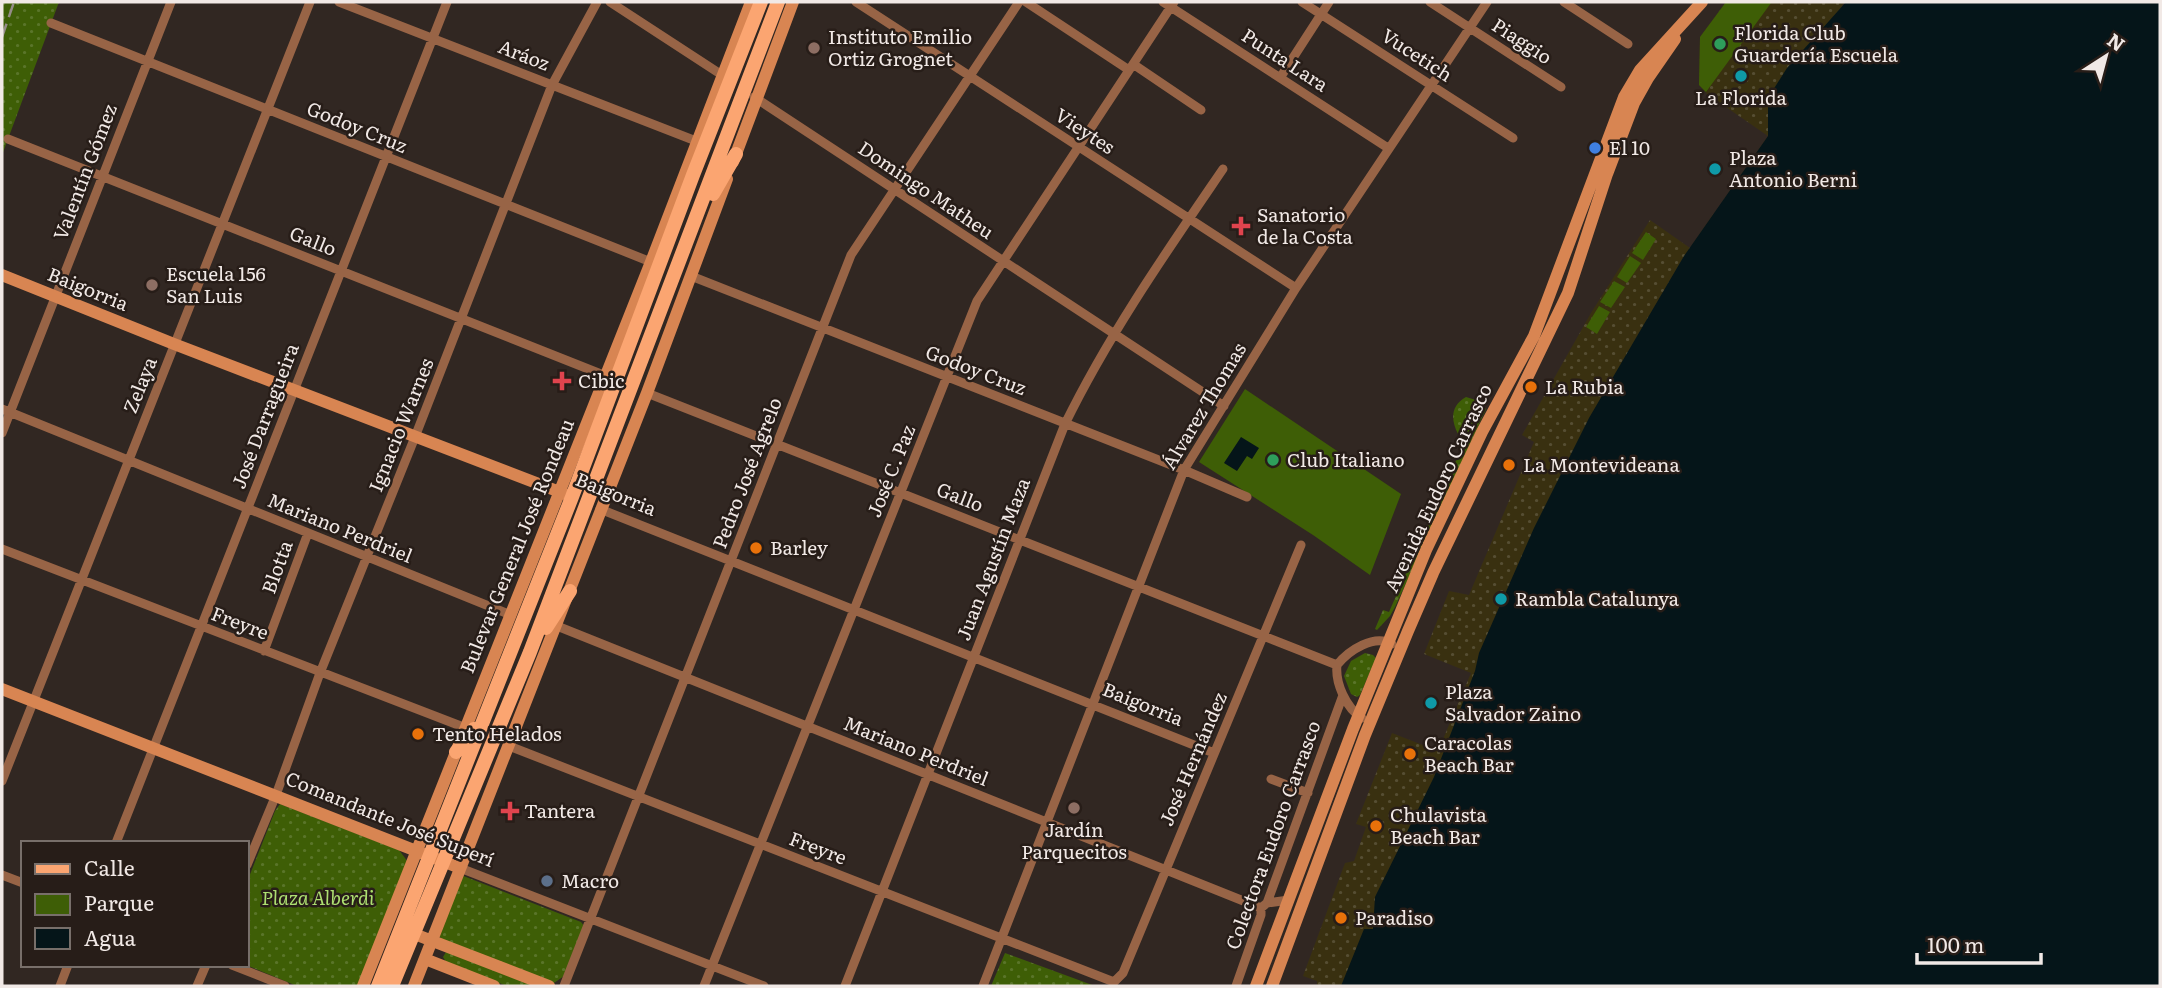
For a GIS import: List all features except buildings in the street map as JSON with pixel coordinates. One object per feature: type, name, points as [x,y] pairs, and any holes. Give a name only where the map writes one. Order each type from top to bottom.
[{"type":"main road","name":"Bulevar General José Rondeau","points":[[377,986],[400,929],[456,752],[511,615],[631,340],[751,2]]},
{"type":"main road","name":"Bulevar General José Rondeau","points":[[423,853],[485,713],[566,494],[606,376],[696,141],[761,2]]},
{"type":"main road","name":"Bulevar General José Rondeau","points":[[363,986],[443,862],[530,652],[647,393],[736,154],[778,2]]},
{"type":"main road","name":"Bulevar General José Rondeau","points":[[414,986],[570,591],[594,506],[692,228],[793,2]]},
{"type":"main road","name":"Avenida Eudoro Carrasco","points":[[1272,986],[1389,642],[1432,538],[1482,432],[1534,336],[1624,97],[1648,60],[1702,2]]},
{"type":"main road","name":"Avenida Eudoro Carrasco","points":[[1256,986],[1277,929],[1365,719],[1568,293],[1607,174],[1634,103],[1685,23]]},
{"type":"main road","points":[[692,228],[736,154]]},
{"type":"main road","name":"Baigorria","points":[[2,275],[594,506]]},
{"type":"main road","points":[[614,355],[631,340]]},
{"type":"main road","points":[[530,652],[570,591]]},
{"type":"main road","name":"Comandante José Superí","points":[[2,689],[460,868]]},
{"type":"main road","points":[[456,752],[485,713]]},
{"type":"main road","name":"Bulevar General José Rondeau","points":[[392,986],[400,929]]},
{"type":"main road","points":[[400,929],[549,986]]},
{"type":"main road","points":[[425,959],[494,986]]},
{"type":"street","name":"Valentín Gómez","points":[[2,433],[6,411],[55,296],[171,2]]},
{"type":"street","name":"Zelaya","points":[[2,781],[310,2]]},
{"type":"street","name":"Aráoz","points":[[339,2],[696,141]]},
{"type":"street","name":"José Darragueira","points":[[117,841],[447,2]]},
{"type":"street","name":"Ignacio Warnes","points":[[248,863],[552,85],[597,2]]},
{"type":"street","name":"Domingo Matheu","points":[[610,2],[1224,406]]},
{"type":"street","name":"Vieytes","points":[[856,2],[1296,288]]},
{"type":"street","name":"Pedro José Agrelo","points":[[564,986],[851,255],[1019,2]]},
{"type":"street","points":[[1026,2],[1201,110]]},
{"type":"street","name":"Vucetich","points":[[1302,2],[1513,138]]},
{"type":"street","points":[[1280,78],[1329,2]]},
{"type":"street","name":"Piaggio","points":[[1430,2],[1560,87]]},
{"type":"street","name":"Álvarez Thomas","points":[[984,986],[1184,470],[1296,288],[1487,2]]},
{"type":"street","points":[[1563,2],[1628,44]]},
{"type":"street","name":"José C. Paz","points":[[704,986],[977,301],[1079,148],[1170,4]]},
{"type":"street","name":"Punta Lara","points":[[1170,4],[1388,148]]},
{"type":"street","name":"Godoy Cruz","points":[[51,23],[651,261]]},
{"type":"street","name":"Gallo","points":[[8,139],[606,376]]},
{"type":"street","name":"Juan Agustín Maza","points":[[845,986],[1065,424],[1084,384],[1114,334],[1223,169]]},
{"type":"street","name":"Godoy Cruz","points":[[691,275],[1247,497]]},
{"type":"street","name":"Gallo","points":[[647,393],[1337,665]]},
{"type":"street","name":"Mariano Perdriel","points":[[6,411],[511,615]]},
{"type":"street","name":"Baigorria","points":[[594,506],[1214,753]]},
{"type":"street","name":"Blotta","points":[[264,651],[307,533]]},
{"type":"street","name":"José Hernández","points":[[1114,982],[1123,973],[1300,545]]},
{"type":"street","name":"Freyre","points":[[2,549],[466,728]]},
{"type":"street","name":"Mariano Perdriel","points":[[557,626],[1263,909],[1289,900]]},
{"type":"street","points":[[1365,719],[1351,710],[1343,695],[1336,674],[1337,665],[1350,652],[1375,640],[1389,642],[1398,654]]},
{"type":"street","name":"Colectora Eudoro Carrasco","points":[[1236,986],[1343,695]]},
{"type":"street","name":"Freyre","points":[[509,746],[1114,982]]},
{"type":"street","points":[[1271,779],[1308,793]]},
{"type":"street","name":"Comandante José Superí","points":[[460,868],[764,986]]},
{"type":"street","points":[[2,875],[21,882]]},
{"type":"street","name":"Mariano Perdriel","points":[[1263,909],[1269,925],[1277,929]]},
{"type":"street","points":[[60,986],[67,967]]},
{"type":"street","points":[[197,986],[205,967]]},
{"type":"street","points":[[237,967],[285,986]]},
{"type":"green space","points":[[2,2],[59,2],[2,155]]},
{"type":"green space","name":"Florida Club Guardería Escuela","points":[[1726,2],[1771,3],[1706,92],[1699,85],[1700,37]]},
{"type":"green space","points":[[1646,232],[1656,239],[1643,260],[1632,253]]},
{"type":"green space","points":[[1630,256],[1641,263],[1627,283],[1617,277]]},
{"type":"green space","points":[[1614,281],[1625,287],[1611,308],[1600,302]]},
{"type":"green space","points":[[1599,306],[1610,312],[1597,334],[1586,327]]},
{"type":"green space","name":"Club Italiano","points":[[1245,389],[1401,494],[1370,575],[1199,462]]},
{"type":"green space","points":[[1466,397],[1479,401],[1486,409],[1395,607],[1377,630],[1375,629],[1383,610],[1389,612],[1466,438],[1458,434],[1453,414],[1457,405]]},
{"type":"green space","points":[[1365,653],[1376,658],[1357,697],[1351,694],[1344,676],[1351,661]]},
{"type":"green space","name":"Plaza Alberdi","points":[[280,804],[399,850],[408,862],[361,986],[297,986],[248,966],[248,879]]},
{"type":"green space","points":[[461,875],[581,922],[584,926],[564,976],[554,983],[443,941],[438,934]]},
{"type":"green space","points":[[446,952],[536,986],[507,986],[446,962],[443,957]]},
{"type":"green space","points":[[1005,953],[1095,986],[991,986]]},
{"type":"sand","name":"La Florida","points":[[1726,2],[1846,2],[1785,147],[1722,202],[1768,136],[1707,94],[1699,85],[1700,37]]},
{"type":"sand","name":"Rambla Catalunya","points":[[1714,213],[1400,986],[1317,986],[1317,981],[1303,976],[1345,863],[1354,861],[1366,827],[1356,824],[1392,733],[1438,751],[1471,673],[1424,654],[1449,591],[1469,595],[1534,442],[1522,435],[1591,313],[1650,220],[1690,248]]},
{"type":"water","points":[[1846,2],[2160,2],[2160,986],[1341,986],[1364,929],[1373,929],[1375,897],[1434,777],[1475,671],[1479,653],[1534,528],[1589,418],[1684,256],[1768,136],[1768,98],[1787,68]]},
{"type":"water","points":[[1241,437],[1259,448],[1252,459],[1247,456],[1237,471],[1224,463]]},
{"type":"railway","points":[[2,37],[14,2]]},
{"type":"place","name":"Florida Club Guardería Escuela","points":[[1720,44]]},
{"type":"place","name":"Instituto Emilio Ortiz Grognet","points":[[814,48]]},
{"type":"place","name":"La Florida","points":[[1741,76]]},
{"type":"place","name":"El 10","points":[[1595,148]]},
{"type":"place","name":"Plaza Antonio Berni","points":[[1715,169]]},
{"type":"place","name":"Sanatorio de la Costa","points":[[1241,226]]},
{"type":"place","name":"Escuela 156 San Luis","points":[[152,285]]},
{"type":"place","name":"Cibic","points":[[562,381]]},
{"type":"place","name":"La Rubia","points":[[1531,387]]},
{"type":"place","name":"Club Italiano","points":[[1273,460]]},
{"type":"place","name":"La Montevideana","points":[[1509,465]]},
{"type":"place","name":"Barley","points":[[756,548]]},
{"type":"place","name":"Rambla Catalunya","points":[[1501,599]]},
{"type":"place","name":"Plaza Salvador Zaino","points":[[1431,703]]},
{"type":"place","name":"Tento Helados","points":[[418,734]]},
{"type":"place","name":"Caracolas Beach Bar","points":[[1410,754]]},
{"type":"place","name":"Jardín Parquecitos","points":[[1074,808]]},
{"type":"place","name":"Tantera","points":[[510,811]]},
{"type":"place","name":"Chulavista Beach Bar","points":[[1376,826]]},
{"type":"place","name":"Macro","points":[[547,881]]},
{"type":"place","name":"Paradiso","points":[[1341,918]]}]
